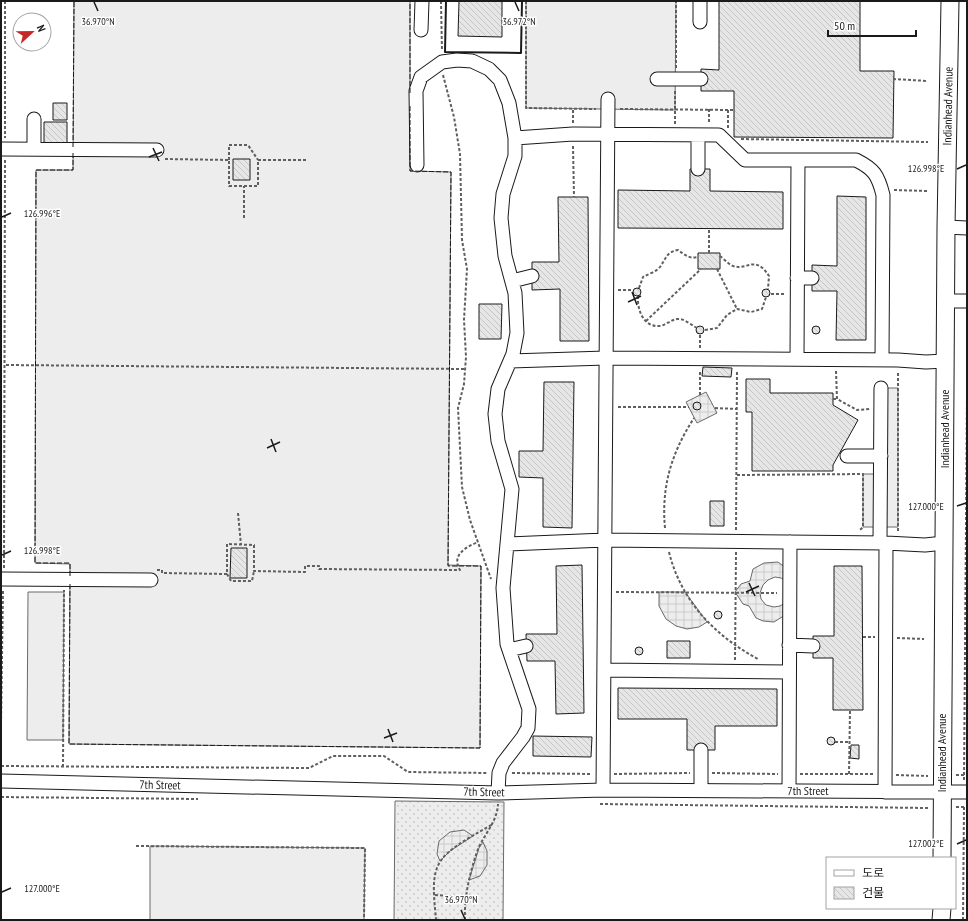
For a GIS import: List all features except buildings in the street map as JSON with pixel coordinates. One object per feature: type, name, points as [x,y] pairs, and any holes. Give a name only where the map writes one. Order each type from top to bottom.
[{"type":"main road","name":"Indianhead Avenue","points":[[942,857],[946,227],[950,1]]},
{"type":"main road","points":[[942,909],[942,920]]},
{"type":"street","points":[[421,30],[422,1]]},
{"type":"street","points":[[700,1],[700,22]]},
{"type":"street","points":[[416,165],[416,91],[421,76],[442,62],[457,60],[472,61],[489,69],[500,80],[509,103],[515,138],[515,156],[503,194],[501,232],[516,304],[517,333],[510,361],[498,389],[495,414],[498,441],[513,465],[508,544],[503,588],[505,621],[509,650],[527,701],[529,718],[528,728],[504,763],[499,773],[498,793]]},
{"type":"street","points":[[657,79],[701,79]]},
{"type":"street","points":[[603,790],[608,104]]},
{"type":"street","points":[[34,119],[34,149]]},
{"type":"street","points":[[515,138],[573,134],[719,136],[745,160],[856,160],[869,167],[879,178],[882,189],[882,360]]},
{"type":"street","points":[[698,135],[698,169]]},
{"type":"street","points":[[3,149],[158,155]]},
{"type":"street","points":[[797,360],[798,160]]},
{"type":"street","points":[[946,227],[967,228]]},
{"type":"street","points":[[512,281],[532,276]]},
{"type":"street","points":[[797,278],[812,278]]},
{"type":"street","points":[[946,301],[967,301]]},
{"type":"street","points":[[510,361],[606,358],[945,361]]},
{"type":"street","points":[[881,388],[881,456],[888,543],[885,792]]},
{"type":"street","points":[[847,456],[881,456]]},
{"type":"street","points":[[508,544],[605,540],[850,542],[924,545],[944,543]]},
{"type":"street","points":[[789,791],[790,542]]},
{"type":"street","points":[[2,579],[64,580],[153,575]]},
{"type":"street","points":[[789,645],[813,646]]},
{"type":"street","points":[[509,650],[526,646]]},
{"type":"street","points":[[604,670],[789,672]]},
{"type":"street","points":[[701,750],[701,790]]},
{"type":"street","name":"7th Street","points":[[1,781],[498,793],[603,790],[966,792]]},
{"type":"path","points":[[1,724],[6,365],[3,149],[5,1]]},
{"type":"path","points":[[441,1],[442,62],[444,82],[454,117],[460,154],[462,240],[467,269],[464,320],[466,357],[458,408],[462,487],[470,520],[494,585]]},
{"type":"path","points":[[526,1],[526,108],[573,108],[608,104],[734,110]]},
{"type":"path","points":[[894,80],[928,81]]},
{"type":"path","points":[[573,108],[574,196]]},
{"type":"path","points":[[728,110],[728,132]]},
{"type":"path","points":[[733,139],[928,142]]},
{"type":"path","points":[[229,145],[248,145],[258,160],[258,186],[229,186],[229,160],[229,145]]},
{"type":"path","points":[[158,155],[229,160]]},
{"type":"path","points":[[258,160],[307,160]]},
{"type":"path","points":[[244,186],[244,218]]},
{"type":"path","points":[[882,189],[927,191]]},
{"type":"path","points":[[709,229],[709,253]]},
{"type":"path","points":[[639,288],[642,277],[660,267],[667,255],[672,251],[678,250],[691,258],[698,256]]},
{"type":"path","points":[[720,256],[732,266],[754,264],[760,267],[768,276],[768,289]]},
{"type":"path","points":[[646,321],[701,269]]},
{"type":"path","points":[[717,269],[736,309]]},
{"type":"path","points":[[770,294],[797,294]]},
{"type":"path","points":[[638,296],[638,311],[646,321],[658,326],[676,319],[681,319],[697,328]]},
{"type":"path","points":[[705,330],[717,328],[727,314],[736,309],[751,312],[762,309],[766,297]]},
{"type":"path","points":[[735,671],[737,359]]},
{"type":"path","points":[[836,360],[837,399]]},
{"type":"path","points":[[888,543],[898,360]]},
{"type":"path","points":[[6,365],[465,369]]},
{"type":"path","points":[[963,920],[966,792],[967,397]]},
{"type":"path","points":[[833,399],[837,399],[857,410],[881,409]]},
{"type":"path","points":[[606,407],[689,407]]},
{"type":"path","points":[[715,408],[736,409]]},
{"type":"path","points":[[694,418],[680,440],[670,464],[665,496],[666,541],[672,563],[685,592],[698,612],[713,629],[762,660]]},
{"type":"path","points":[[736,475],[863,474],[862,527],[850,542]]},
{"type":"path","points":[[238,513],[241,545]]},
{"type":"path","points":[[254,571],[305,572],[305,566],[319,566],[319,569],[460,570],[458,561],[460,552],[478,542]]},
{"type":"path","points":[[227,544],[241,545],[254,545],[254,571],[252,581],[231,581],[227,574],[227,544]]},
{"type":"path","points":[[153,575],[162,570],[162,573],[227,574]]},
{"type":"path","points":[[63,767],[64,580]]},
{"type":"path","points":[[605,592],[790,593]]},
{"type":"path","points":[[849,774],[850,710]]},
{"type":"path","points":[[835,742],[850,742]]},
{"type":"path","points":[[1,766],[309,768],[333,756],[384,756],[408,772],[885,774],[923,777],[966,775]]},
{"type":"path","points":[[465,920],[465,897],[479,848],[497,814],[498,793]]},
{"type":"path","points":[[436,920],[435,876],[440,862],[450,851],[493,824]]},
{"type":"path","points":[[136,846],[365,848],[364,920]]},
{"type":"path","points":[[435,895],[465,897]]},
{"type":"shaded area","points":[[74,1],[410,1],[410,171],[451,172],[448,565],[481,566],[480,748],[69,744],[70,564],[35,563],[36,170],[73,170]]},
{"type":"shaded area","points":[[526,1],[676,1],[675,110],[526,108]]},
{"type":"shaded area","points":[[881,388],[898,388],[898,527],[863,527],[863,474],[880,474]]},
{"type":"shaded area","points":[[706,392],[717,413],[697,423],[686,402]]},
{"type":"shaded area","points":[[778,562],[790,571],[790,584],[781,578],[775,577],[768,580],[763,585],[760,593],[761,599],[766,605],[774,607],[780,606],[790,600],[790,612],[774,622],[763,621],[756,618],[749,606],[743,604],[735,592],[741,584],[750,581],[753,569],[764,563]]},
{"type":"shaded area","points":[[28,592],[64,592],[63,740],[27,740]]},
{"type":"shaded area","points":[[659,592],[685,592],[707,622],[699,627],[687,629],[676,626],[666,619],[659,606]]},
{"type":"shaded area","points":[[395,801],[504,802],[503,920],[394,920]]},
{"type":"shaded area","points":[[464,830],[473,836],[450,851],[440,861],[437,854],[439,841],[450,832]]},
{"type":"shaded area","points":[[483,842],[487,851],[487,865],[480,876],[469,880],[479,848]]},
{"type":"shaded area","points":[[150,846],[365,848],[364,920],[150,920]]},
{"type":"fence","points":[[73,147],[74,1]]},
{"type":"fence","points":[[410,1],[410,93]]},
{"type":"fence","points":[[70,584],[69,744],[480,748],[481,566],[448,566],[451,172],[410,171],[410,105]]},
{"type":"fence","points":[[70,576],[70,563],[35,563],[36,170],[73,170],[73,153]]},
{"type":"wall","points":[[446,1],[445,52],[521,53],[522,1]]}]
